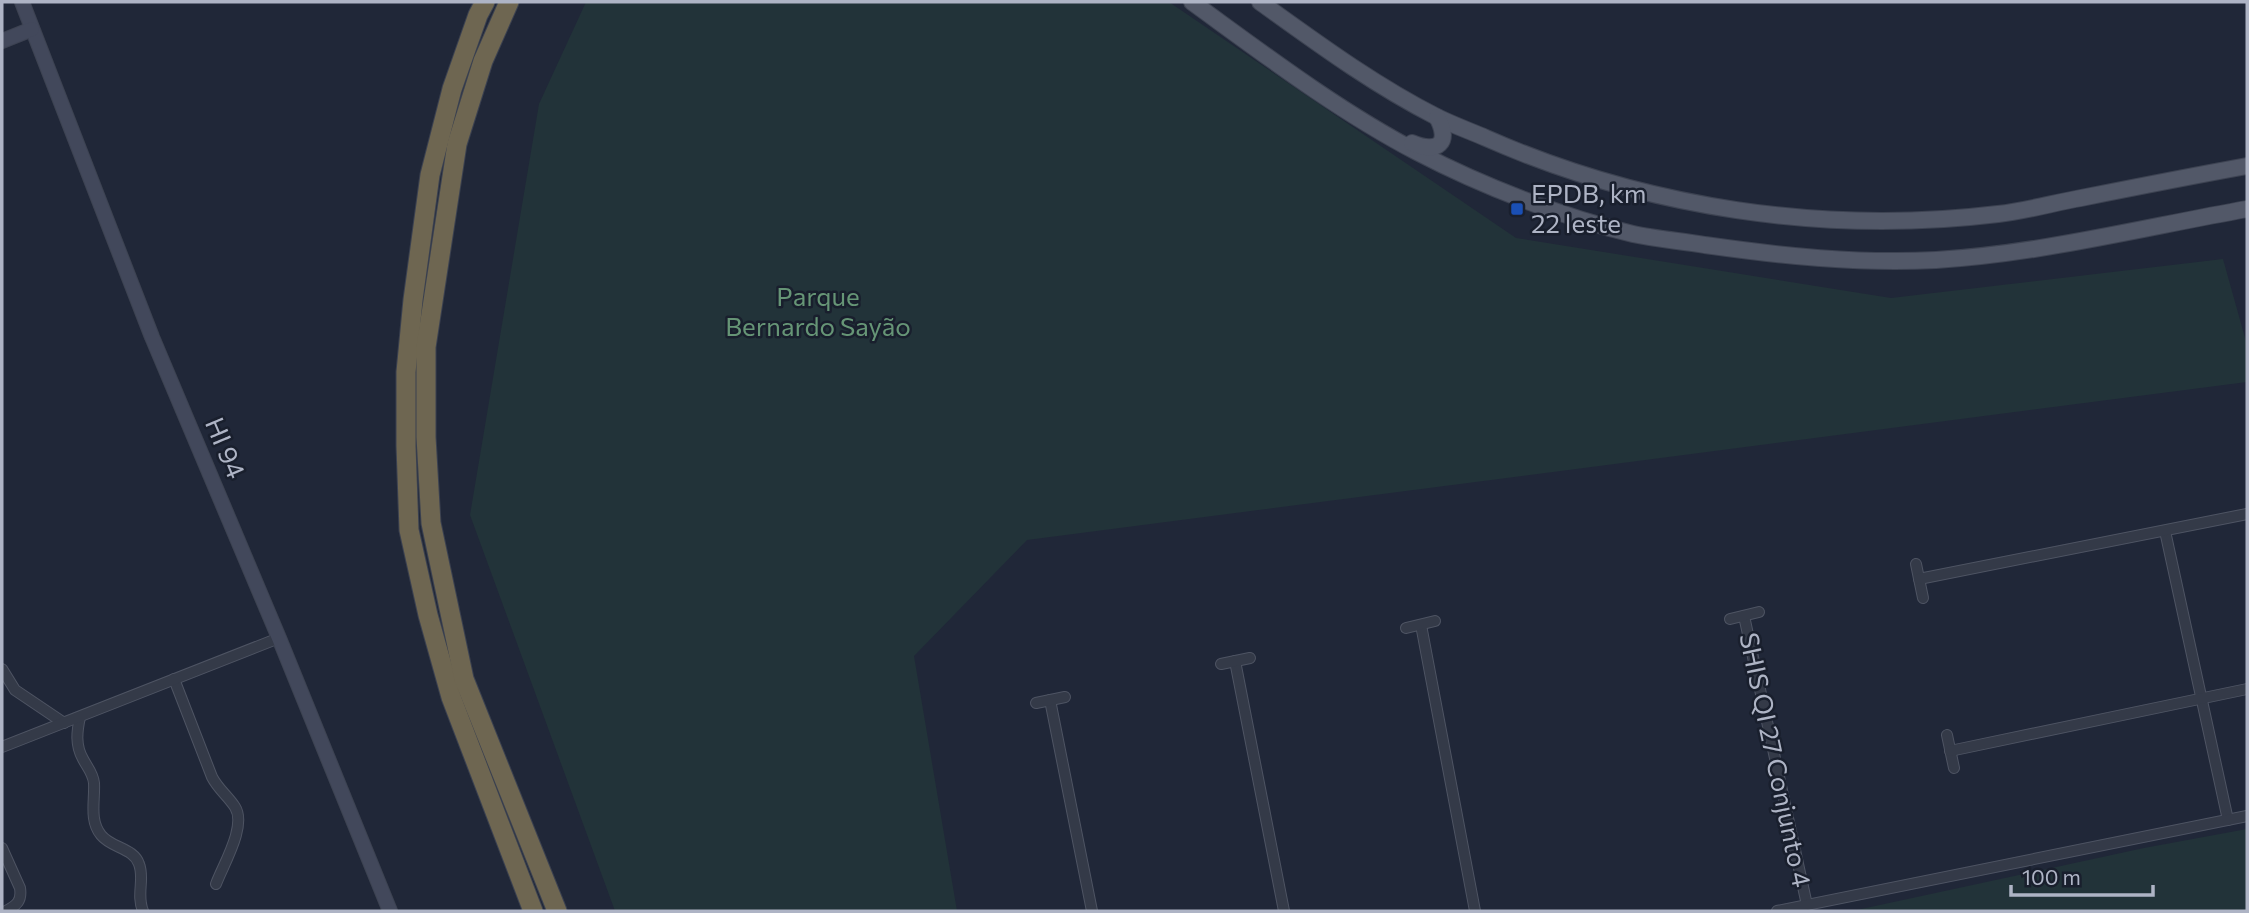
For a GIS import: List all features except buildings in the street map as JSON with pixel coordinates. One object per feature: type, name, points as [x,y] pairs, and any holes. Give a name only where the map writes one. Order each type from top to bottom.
[{"type":"highway","points":[[485,2],[452,89],[430,176],[406,372],[410,530],[429,615],[452,697],[533,911]]},
{"type":"highway","points":[[509,2],[482,61],[457,144],[426,347],[426,437],[431,523],[464,679],[557,911]]},
{"type":"main road","points":[[1192,2],[1322,96],[1449,168],[1548,208],[1634,234],[1743,250],[1855,261],[1937,260],[2023,250],[2247,209]]},
{"type":"main road","points":[[1260,2],[1348,65],[1437,117],[1521,154],[1596,180],[1669,198],[1744,211],[1830,219],[1909,221],[1999,214],[2247,166]]},
{"type":"main road","points":[[1381,131],[1430,148],[1437,146],[1444,133],[1437,117]]},
{"type":"street","name":"HI 94","points":[[22,2],[152,337],[390,911]]},
{"type":"street","points":[[2,41],[32,29]]},
{"type":"street","points":[[1919,579],[2247,514]]},
{"type":"street","points":[[2165,531],[2228,820]]},
{"type":"street","points":[[1916,564],[1923,597]]},
{"type":"street","points":[[1730,619],[1759,612]]},
{"type":"street","name":"SHIS QI 27 Conjunto 4","points":[[1744,615],[1807,905]]},
{"type":"street","points":[[1406,628],[1435,621]]},
{"type":"street","points":[[1420,625],[1475,911]]},
{"type":"street","points":[[2,747],[279,638]]},
{"type":"street","points":[[1221,664],[1250,658]]},
{"type":"street","points":[[1235,661],[1284,911]]},
{"type":"street","points":[[2,669],[15,690],[64,723]]},
{"type":"street","points":[[174,679],[216,785],[236,808],[239,818],[239,829],[216,884]]},
{"type":"street","points":[[1950,751],[2247,690]]},
{"type":"street","points":[[1036,703],[1065,697]]},
{"type":"street","points":[[1050,700],[1092,911]]},
{"type":"street","points":[[38,733],[41,707]]},
{"type":"street","points":[[80,717],[76,733],[78,747],[94,782],[93,817],[101,835],[138,860],[141,866],[139,899],[144,911]]},
{"type":"street","points":[[1947,735],[1954,768]]},
{"type":"street","points":[[1777,911],[2247,816]]},
{"type":"street","points":[[2,848],[21,895],[18,904],[6,911]]},
{"type":"green space","name":"Parque Bernardo Sayão","points":[[586,2],[1169,2],[1516,238],[1891,298],[2223,259],[2247,345],[2247,382],[1027,540],[914,656],[957,911],[615,911],[470,515],[539,104]]},
{"type":"green space","points":[[2247,829],[2247,911],[1852,911],[2144,848]]},
{"type":"place","name":"EPDB, km 22 leste","points":[[1517,209]]}]
